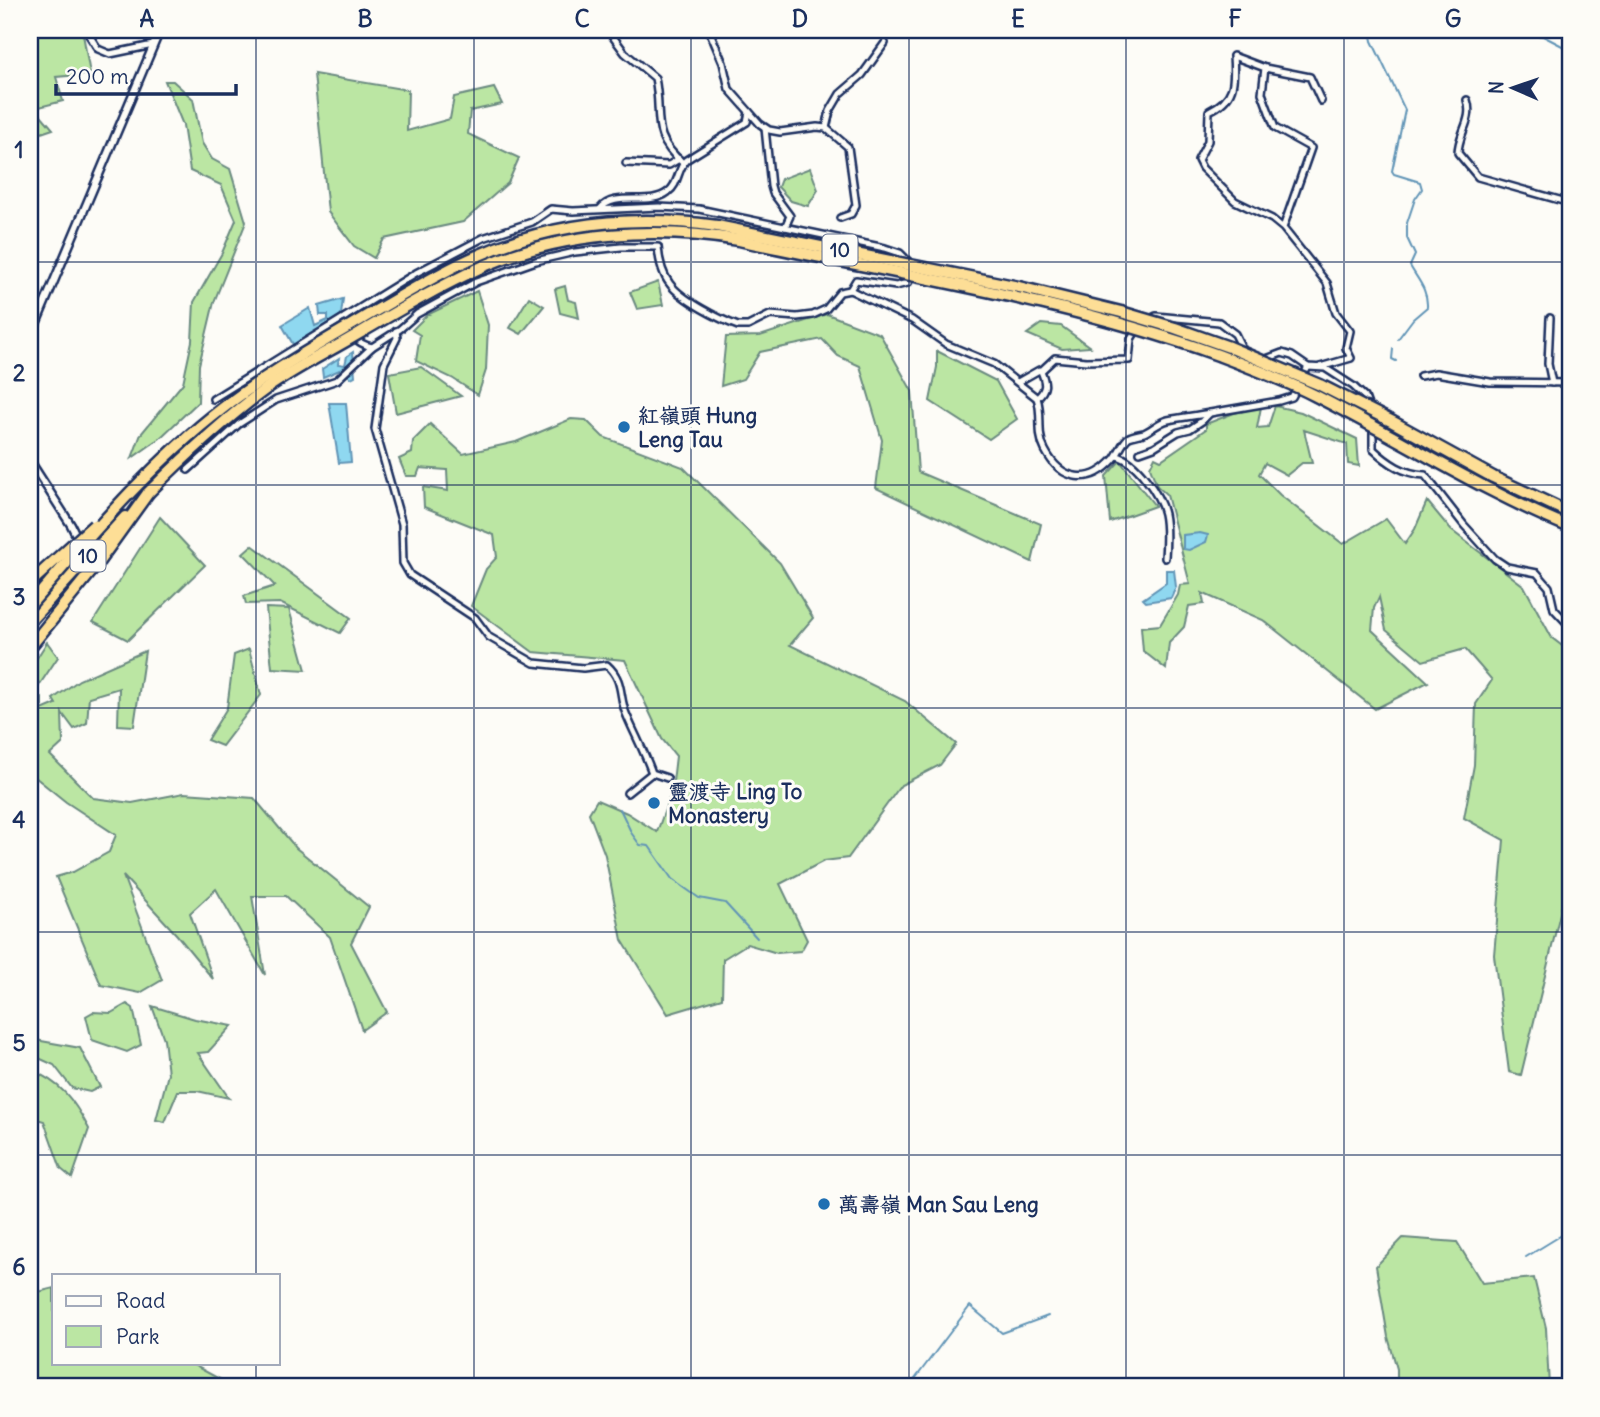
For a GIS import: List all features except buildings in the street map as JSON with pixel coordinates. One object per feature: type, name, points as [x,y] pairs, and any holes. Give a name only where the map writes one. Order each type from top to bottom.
[{"type":"highway","name":"10","points":[[30,605],[138,484],[203,424],[251,387],[301,355],[456,266],[522,239],[563,229],[611,222],[692,222],[741,230],[1018,287],[1175,328],[1320,385],[1516,489],[1570,513]]},
{"type":"highway","name":"10","points":[[30,621],[191,450],[269,387],[405,306],[486,265],[565,242],[611,234],[684,234],[738,240],[1028,300],[1131,326],[1219,356],[1312,394],[1510,501],[1570,527]]},
{"type":"highway","points":[[30,583],[138,484]]},
{"type":"highway","points":[[30,647],[73,595],[148,493]]},
{"type":"street","points":[[86,30],[98,49],[110,54],[153,45]]},
{"type":"street","points":[[30,338],[160,30]]},
{"type":"street","points":[[608,30],[625,53],[655,78],[660,137],[672,154],[681,161]]},
{"type":"street","points":[[709,30],[723,63],[729,89],[765,128],[780,132],[826,128],[848,147],[856,205],[851,214],[839,218]]},
{"type":"street","points":[[826,128],[830,111],[840,94],[862,75],[884,43]]},
{"type":"street","points":[[1319,368],[1351,358],[1346,348],[1350,331],[1336,313],[1327,283],[1283,228],[1272,219],[1235,201],[1202,168],[1198,160],[1208,141],[1209,111],[1222,105],[1234,82],[1233,56],[1265,68],[1310,77],[1321,101]]},
{"type":"street","points":[[1265,68],[1262,93],[1275,128],[1311,148],[1283,228]]},
{"type":"street","points":[[1467,100],[1469,118],[1458,153],[1478,177],[1570,203]]},
{"type":"street","points":[[626,163],[669,164],[681,161],[747,121],[748,112]]},
{"type":"street","points":[[765,128],[771,186],[790,216],[785,227]]},
{"type":"street","points":[[600,209],[603,205],[616,201],[659,198],[669,192],[678,180],[681,161]]},
{"type":"street","points":[[213,398],[416,273],[483,238],[532,222],[551,209],[699,209],[885,248],[900,253],[912,265],[913,277],[908,284],[896,286],[856,280],[850,290]]},
{"type":"street","points":[[188,470],[239,424],[276,400],[337,380],[372,347],[417,314],[476,282],[536,261],[575,252],[621,247],[657,247],[669,284],[682,295],[738,326],[748,326],[769,315],[813,315],[827,309],[840,292],[850,290],[912,320],[946,344],[986,360],[1037,398],[1043,447],[1052,463],[1070,476],[1084,478],[1100,471],[1117,456],[1131,436],[1147,432],[1170,420],[1292,397],[1308,367]]},
{"type":"street","points":[[1018,382],[1034,372],[1041,372],[1055,358],[1086,361],[1129,360],[1136,331],[1144,322],[1157,316],[1220,323],[1235,334],[1253,361],[1259,362],[1282,353],[1308,367],[1325,368],[1365,397],[1373,419],[1373,449],[1387,462],[1407,472],[1425,475],[1464,526],[1495,559],[1507,567],[1537,573],[1549,587],[1554,609],[1570,626]]},
{"type":"street","points":[[345,318],[358,344],[372,347]]},
{"type":"street","points":[[1550,318],[1548,364],[1552,383]]},
{"type":"street","points":[[396,331],[397,338],[384,364],[375,429],[402,524],[404,563],[410,575],[475,618],[489,636],[534,663],[583,668],[607,665],[617,673],[625,714],[643,747],[652,773]]},
{"type":"street","points":[[1037,398],[1044,392],[1045,387],[1041,372]]},
{"type":"street","points":[[1420,376],[1436,373],[1490,382],[1570,383]]},
{"type":"street","points":[[1140,452],[1178,432],[1190,429],[1210,413]]},
{"type":"street","points":[[1117,456],[1125,458],[1140,471],[1163,509],[1167,539],[1165,558]]},
{"type":"street","points":[[30,461],[71,525],[84,551],[30,611]]},
{"type":"street","points":[[652,773],[667,778]]},
{"type":"street","points":[[627,793],[652,773]]},
{"type":"green space","points":[[30,30],[76,30],[83,34],[90,74],[56,77],[63,101],[35,108],[53,129],[41,133],[30,123]]},
{"type":"green space","points":[[314,74],[408,90],[407,131],[450,119],[454,97],[494,88],[502,104],[470,111],[468,134],[519,158],[508,183],[463,222],[384,239],[374,258],[354,246],[328,212]]},
{"type":"green space","points":[[165,81],[173,81],[193,99],[202,143],[212,159],[230,169],[246,222],[214,302],[199,365],[198,402],[159,439],[132,458],[141,434],[183,383],[192,341],[194,302],[222,253],[236,220],[221,185],[190,171],[183,125]]},
{"type":"green space","points":[[810,168],[818,190],[808,206],[791,201],[778,187],[781,179]]},
{"type":"green space","points":[[658,282],[663,305],[637,309],[630,292]]},
{"type":"green space","points":[[565,286],[568,300],[576,302],[579,318],[560,313],[555,289]]},
{"type":"green space","points":[[477,291],[488,325],[486,370],[478,395],[452,378],[416,361],[420,335],[412,330],[427,315]]},
{"type":"green space","points":[[529,297],[544,306],[521,334],[510,328]]},
{"type":"green space","points":[[827,314],[880,334],[912,391],[918,472],[1041,524],[1032,562],[876,488],[882,440],[860,366],[838,356],[822,339],[760,352],[743,379],[721,386],[726,337],[760,336]]},
{"type":"green space","points":[[1041,324],[1061,326],[1090,347],[1062,349],[1027,334]]},
{"type":"green space","points":[[937,351],[996,381],[1017,419],[989,439],[930,401],[937,367]]},
{"type":"green space","points":[[421,367],[461,396],[396,413],[389,373]]},
{"type":"green space","points":[[1275,406],[1301,412],[1357,439],[1359,466],[1348,464],[1347,444],[1304,430],[1312,463],[1302,463],[1287,475],[1265,463],[1259,474],[1280,495],[1343,544],[1386,519],[1405,544],[1427,501],[1451,530],[1524,586],[1552,638],[1570,652],[1570,852],[1563,901],[1521,1075],[1509,1072],[1494,955],[1504,840],[1464,818],[1474,765],[1476,704],[1492,680],[1465,649],[1423,661],[1386,630],[1379,597],[1374,608],[1372,630],[1428,682],[1375,709],[1263,620],[1202,593],[1204,604],[1189,606],[1184,627],[1169,643],[1166,669],[1143,651],[1141,627],[1160,625],[1178,595],[1180,585],[1190,584],[1167,495],[1157,486],[1150,467],[1155,457],[1161,460],[1206,429],[1206,424],[1234,413],[1261,407],[1257,428],[1268,427]]},
{"type":"green space","points":[[571,419],[586,420],[603,437],[683,467],[780,563],[813,618],[790,645],[905,701],[956,744],[940,765],[901,785],[848,858],[824,861],[780,884],[807,940],[801,951],[777,953],[747,944],[723,959],[722,998],[668,1014],[622,940],[605,855],[589,813],[597,800],[627,813],[657,832],[672,790],[676,756],[662,739],[625,660],[533,652],[471,606],[486,569],[497,557],[494,535],[424,507],[423,487],[448,491],[447,470],[420,468],[417,476],[406,476],[399,459],[412,453],[413,441],[430,424],[463,454],[516,442]]},
{"type":"green space","points":[[1120,461],[1155,506],[1110,522],[1106,476]]},
{"type":"green space","points":[[160,517],[205,565],[128,640],[93,622]]},
{"type":"green space","points":[[252,545],[351,618],[340,633],[280,603],[246,604],[244,596],[275,586],[243,553]]},
{"type":"green space","points":[[266,608],[289,609],[306,670],[272,668]]},
{"type":"green space","points":[[47,642],[58,657],[30,699],[30,669]]},
{"type":"green space","points":[[249,649],[261,695],[222,746],[207,740],[227,708],[234,655]]},
{"type":"green space","points":[[145,651],[134,726],[118,725],[119,688],[89,697],[87,723],[74,729],[62,713],[63,743],[50,755],[93,798],[132,803],[184,793],[254,798],[296,848],[369,907],[351,943],[387,1012],[362,1030],[330,937],[286,896],[252,896],[265,975],[216,889],[190,913],[213,979],[123,876],[162,980],[140,993],[101,985],[56,877],[73,872],[109,852],[116,835],[66,802],[30,773],[30,707],[36,698],[42,698],[42,710],[56,704],[53,699],[79,680]]},
{"type":"green space","points":[[127,1004],[133,1008],[141,1045],[127,1052],[92,1040],[86,1016],[93,1012],[111,1013]]},
{"type":"green space","points":[[152,1006],[195,1019],[232,1026],[208,1052],[198,1053],[229,1098],[197,1091],[178,1091],[165,1122],[156,1120],[168,1074],[164,1039]]},
{"type":"green space","points":[[30,1039],[80,1048],[100,1087],[90,1092],[72,1088],[54,1065],[30,1054]]},
{"type":"green space","points":[[30,1070],[50,1080],[65,1093],[89,1129],[72,1178],[61,1169],[44,1121],[30,1117]]},
{"type":"green space","points":[[1403,1238],[1457,1242],[1482,1283],[1534,1278],[1546,1328],[1549,1387],[1397,1387],[1397,1369],[1388,1337],[1376,1266]]},
{"type":"green space","points":[[52,1288],[52,1364],[192,1364],[234,1387],[30,1387],[30,1294]]},
{"type":"water","points":[[343,299],[341,315],[294,346],[282,325],[310,308],[315,326],[328,320],[328,315],[320,315],[319,306]]},
{"type":"water","points":[[353,352],[355,376],[351,378],[342,369],[323,377],[322,369],[339,358],[338,364],[345,365],[347,356]]},
{"type":"water","points":[[329,403],[346,403],[351,462],[339,463]]},
{"type":"water","points":[[1183,535],[1208,535],[1206,542],[1189,550],[1183,549]]},
{"type":"water","points":[[1166,570],[1174,570],[1176,587],[1171,598],[1146,602],[1143,599],[1166,583]]},
{"type":"waterway","points":[[1370,30],[1372,41],[1405,110],[1392,171],[1420,182],[1422,189],[1415,199],[1407,223],[1407,238],[1415,255],[1410,266],[1424,290],[1427,307],[1413,319],[1398,339]]},
{"type":"waterway","points":[[1508,30],[1543,36],[1570,50]]},
{"type":"waterway","points":[[1393,349],[1392,359],[1396,361]]},
{"type":"waterway","points":[[620,809],[640,845],[649,846],[672,879],[699,898],[725,903],[757,938]]},
{"type":"waterway","points":[[1526,1257],[1570,1230]]},
{"type":"waterway","points":[[909,1387],[970,1306],[1002,1333],[1048,1316]]},
{"type":"place","name":"紅嶺頭 Hung Leng Tau","points":[[624,427]]},
{"type":"place","name":"靈渡寺 Ling To Monastery","points":[[654,803]]},
{"type":"place","name":"萬壽嶺 Man Sau Leng","points":[[824,1204]]}]
